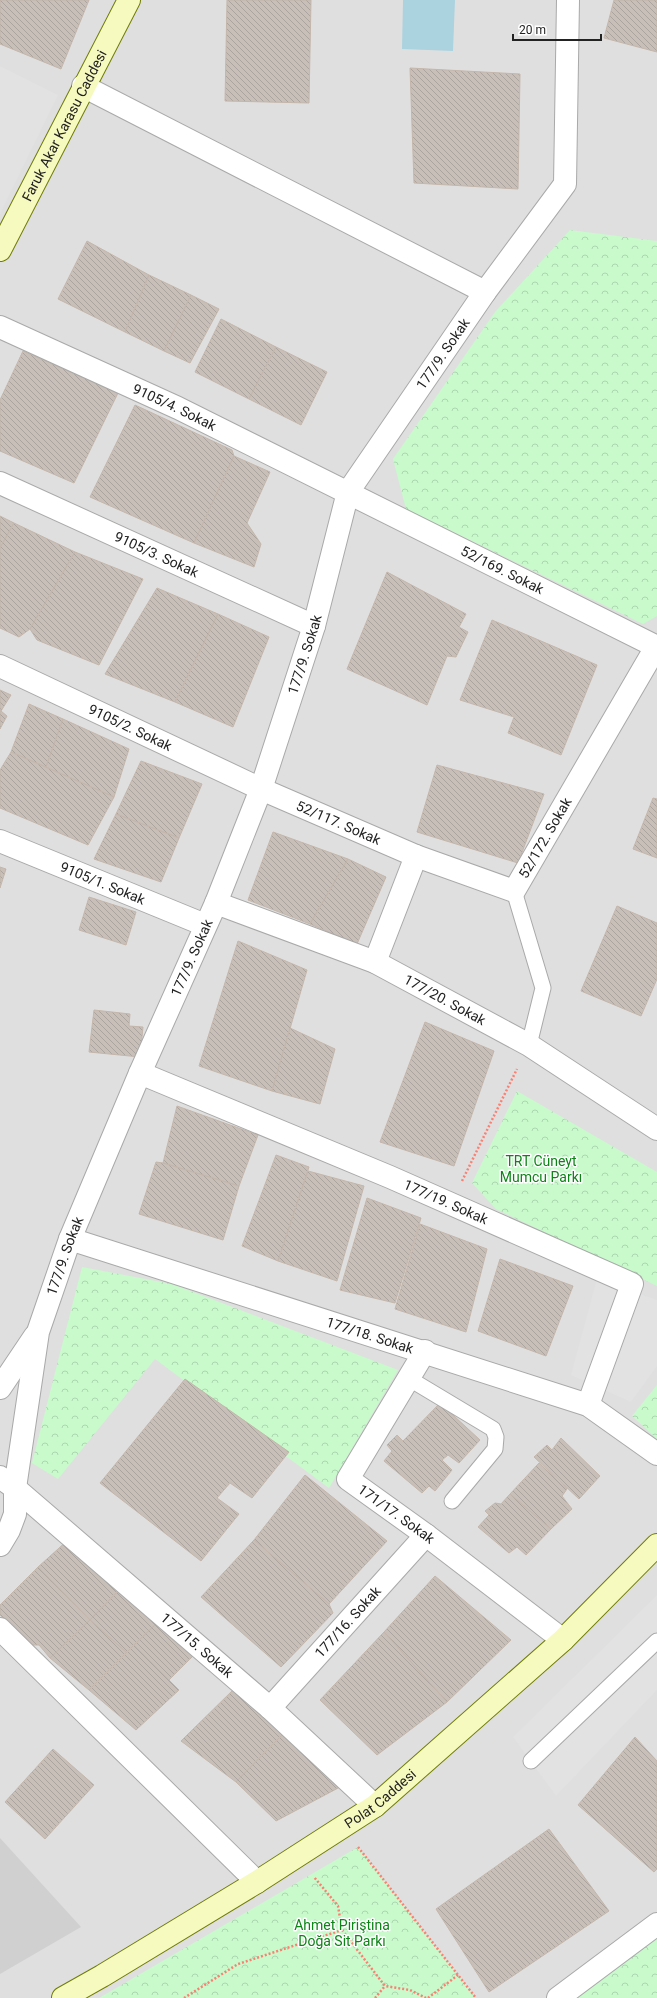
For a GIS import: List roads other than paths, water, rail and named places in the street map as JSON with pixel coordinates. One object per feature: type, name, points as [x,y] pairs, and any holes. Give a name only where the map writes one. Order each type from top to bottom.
[{"type":"main road","name":"Faruk Akar Karasu Caddesi","points":[[0,250],[128,0]]},
{"type":"main road","name":"Polat Caddesi","points":[[63,1998],[257,1882],[375,1806],[563,1640],[657,1545]]},
{"type":"street","name":"177/9. Sokak","points":[[0,1545],[12,1522],[14,1514],[8,1483],[38,1332],[70,1239],[140,1073],[216,903],[261,789],[314,626],[348,492],[485,292],[565,184],[568,0]]},
{"type":"street","points":[[83,86],[485,292]]},
{"type":"street","name":"9105/4. Sokak","points":[[0,327],[178,408],[348,492]]},
{"type":"street","name":"9105/3. Sokak","points":[[0,483],[314,626]]},
{"type":"street","name":"52/169. Sokak","points":[[348,492],[657,647]]},
{"type":"street","name":"52/172. Sokak","points":[[514,891],[657,647]]},
{"type":"street","name":"9105/2. Sokak","points":[[0,666],[261,789]]},
{"type":"street","name":"52/117. Sokak","points":[[261,789],[416,856],[514,891]]},
{"type":"street","name":"9105/1. Sokak","points":[[0,841],[206,925]]},
{"type":"street","points":[[375,962],[416,856]]},
{"type":"street","name":"177/20. Sokak","points":[[216,903],[375,962],[529,1045],[657,1129]]},
{"type":"street","name":"177/19. Sokak","points":[[140,1073],[390,1177],[632,1284],[588,1405]]},
{"type":"street","name":"177/18. Sokak","points":[[70,1239],[425,1351],[588,1405],[657,1454]]},
{"type":"street","name":"177/9. Sokak","points":[[0,1388],[38,1332]]},
{"type":"street","name":"171/17. Sokak","points":[[425,1351],[348,1480],[426,1535],[563,1640]]},
{"type":"street","name":"177/15. Sokak","points":[[8,1483],[270,1708],[375,1806]]},
{"type":"street","name":"177/16. Sokak","points":[[270,1708],[426,1535]]},
{"type":"street","points":[[0,1629],[257,1882]]},
{"type":"street","points":[[563,1994],[657,1924]]},
{"type":"lane","name":"52/172. Sokak","points":[[514,891],[543,988],[529,1045]]},
{"type":"lane","points":[[408,1378],[493,1429],[496,1437],[495,1449],[452,1501]]},
{"type":"lane","points":[[531,1761],[657,1641]]},
{"type":"water","points":[[403,0],[455,0],[453,51],[402,49]]},
{"type":"park label","name":"TRT Cüneyt Mumcu Parkı","points":[[541,1170]]},
{"type":"park label","name":"Ahmet Piriştina Doğa Sit Parkı","points":[[342,1934]]}]
